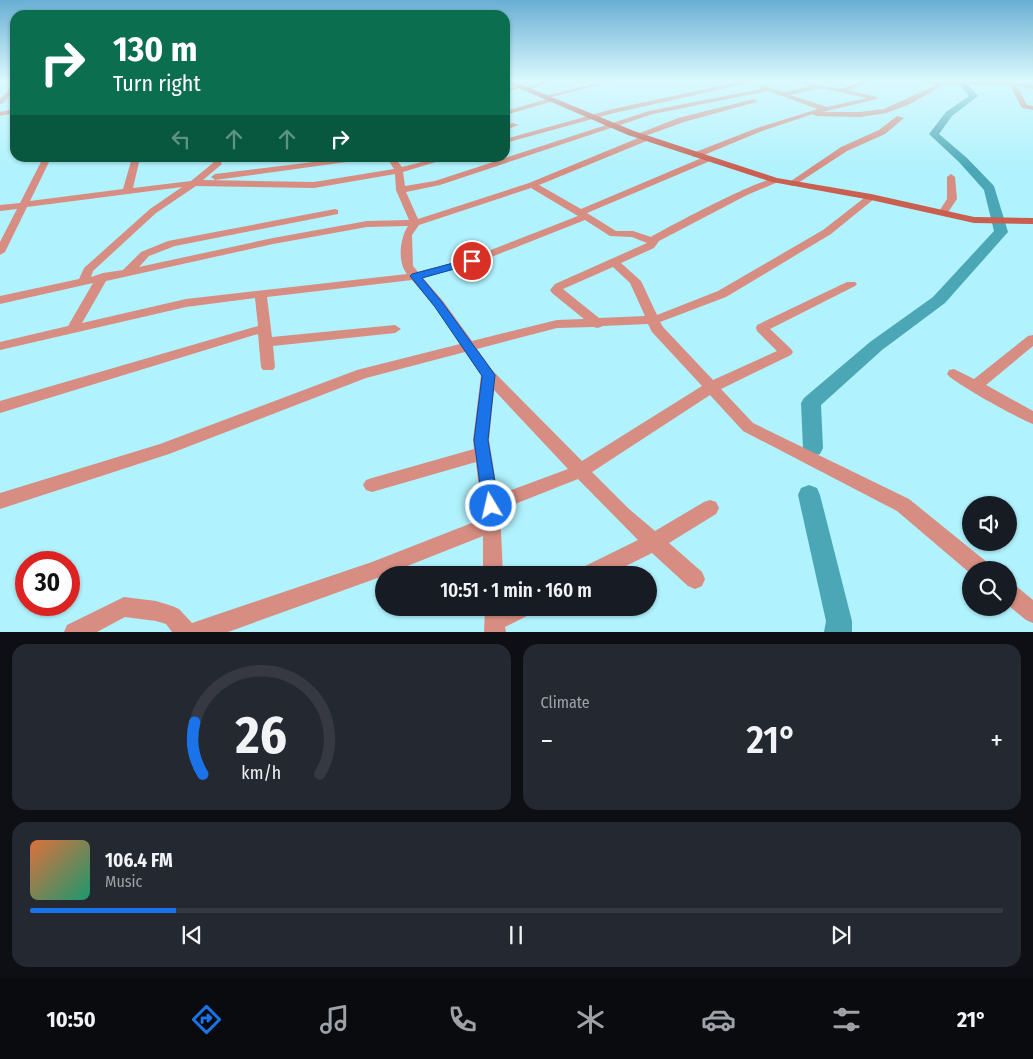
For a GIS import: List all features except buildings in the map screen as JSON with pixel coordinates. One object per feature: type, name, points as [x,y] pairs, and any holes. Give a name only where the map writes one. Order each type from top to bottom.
[{"type":"street","points":[[575,109],[642,137],[775,180],[871,197],[974,220],[1033,221]]},
{"type":"street","points":[[510,139],[619,109]]},
{"type":"street","points":[[510,158],[612,124],[664,109]]},
{"type":"street","points":[[0,300],[273,241],[366,224],[415,223],[532,185],[681,120],[724,109]]},
{"type":"street","points":[[808,114],[866,114],[889,109]]},
{"type":"street","points":[[696,155],[754,131],[825,110]]},
{"type":"street","points":[[792,183],[844,149],[882,132],[900,118]]},
{"type":"street","points":[[510,126],[515,125]]},
{"type":"street","points":[[0,346],[186,303],[416,276],[472,261],[582,215],[707,159]]},
{"type":"street","points":[[0,252],[45,162]]},
{"type":"street","points":[[127,192],[135,162]]},
{"type":"street","points":[[84,281],[88,270],[153,211],[196,181],[218,164],[217,162]]},
{"type":"street","points":[[0,208],[127,192],[332,162]]},
{"type":"street","points":[[394,162],[398,166],[401,190],[415,223]]},
{"type":"street","points":[[196,181],[314,185],[398,171],[431,162]]},
{"type":"street","points":[[401,190],[437,183],[499,162]]},
{"type":"street","points":[[943,213],[952,199],[951,178]]},
{"type":"street","points":[[598,324],[556,290],[559,286],[654,242],[655,239],[744,193],[775,180]]},
{"type":"street","points":[[532,185],[614,234],[634,234],[654,242]]},
{"type":"street","points":[[0,501],[163,449],[362,374],[557,324],[598,324],[654,320],[722,294],[827,232],[871,197]]},
{"type":"street","points":[[128,271],[145,254],[172,243],[335,212]]},
{"type":"street","points":[[415,223],[407,235],[407,267],[438,304],[488,375],[623,515],[695,579]]},
{"type":"street","points":[[613,261],[635,281],[657,329],[748,428],[903,505],[970,561]]},
{"type":"street","points":[[73,328],[104,276]]},
{"type":"street","points":[[197,632],[372,571],[580,471],[710,388],[786,352],[762,328],[852,284]]},
{"type":"street","points":[[261,294],[268,368]]},
{"type":"street","points":[[0,407],[266,335],[395,329]]},
{"type":"street","points":[[975,386],[1033,339]]},
{"type":"street","points":[[954,374],[1033,418]]},
{"type":"street","points":[[488,375],[481,440],[491,515],[494,566]]},
{"type":"street","points":[[372,485],[483,454]]},
{"type":"street","points":[[606,566],[654,542],[710,508]]},
{"type":"street","points":[[1017,600],[1033,613]]},
{"type":"street","points":[[74,632],[124,607],[156,611],[172,616],[186,632]]},
{"type":"waterway","points":[[813,448],[811,403],[876,346],[939,300],[1001,232],[990,189],[963,160],[934,134],[949,114],[955,109]]},
{"type":"waterway","points":[[809,495],[839,621],[838,632]]},
{"type":"route","points":[[472,261],[416,276],[488,375],[481,440],[491,506]]}]
